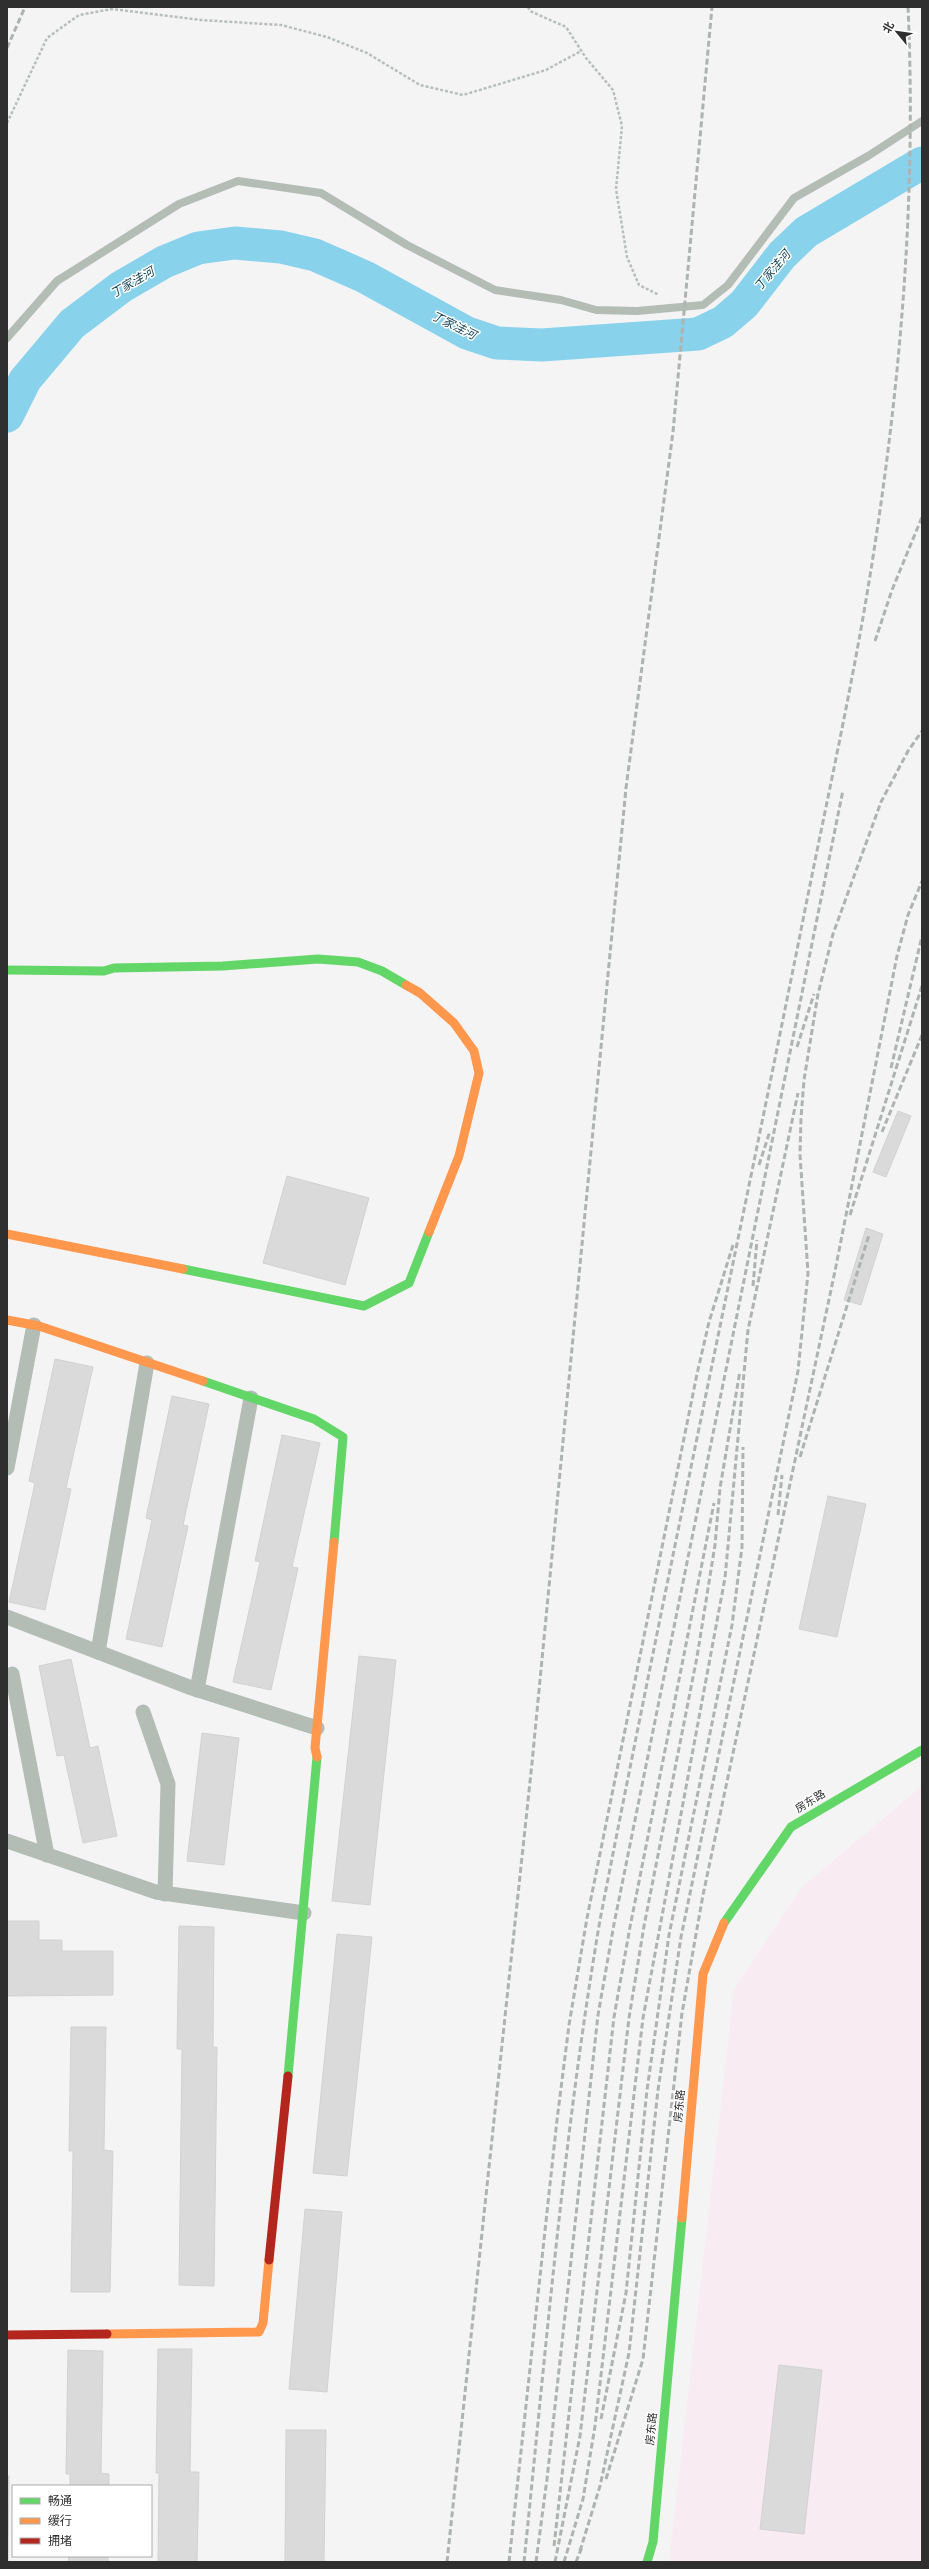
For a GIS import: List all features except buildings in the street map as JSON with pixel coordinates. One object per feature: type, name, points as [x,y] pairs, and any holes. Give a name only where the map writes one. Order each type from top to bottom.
[{"type":"street","points":[[7,970],[104,971],[114,968],[223,966],[318,959],[358,962],[382,971],[420,993],[454,1023],[474,1051],[479,1073],[459,1156],[409,1283],[364,1306],[7,1234]]},
{"type":"street","points":[[7,1320],[34,1325],[251,1398],[314,1420],[343,1437],[315,1748],[317,1754],[304,1913],[263,2322],[259,2332],[7,2335]]},
{"type":"street","points":[[7,1468],[34,1325]]},
{"type":"street","points":[[98,1652],[147,1362]]},
{"type":"street","points":[[197,1690],[251,1398]]},
{"type":"street","points":[[7,1618],[197,1690],[317,1728]]},
{"type":"street","points":[[12,1674],[46,1855]]},
{"type":"street","points":[[143,1712],[168,1784],[165,1894]]},
{"type":"street","name":"房东路","points":[[647,2562],[653,2542],[703,1974],[727,1917],[791,1827],[922,1750]]},
{"type":"street","points":[[7,1841],[165,1894],[304,1913]]},
{"type":"lane","points":[[7,338],[57,281],[179,204],[238,181],[321,193],[407,245],[495,290],[562,300],[596,310],[637,311],[703,305],[728,285],[794,198],[868,156],[922,121]]},
{"type":"path","points":[[528,7],[530,11],[566,27],[581,51],[613,90],[622,126],[616,189],[626,257],[639,285],[658,295],[665,295]]},
{"type":"path","points":[[7,123],[47,38],[79,15],[112,9],[201,20],[281,25],[327,37],[367,54],[420,85],[463,95],[546,70],[581,51]]},
{"type":"shaded area","points":[[922,1786],[922,2562],[669,2562],[734,1989],[801,1888]]},
{"type":"waterway","name":"丁家洼河","points":[[7,416],[25,380],[72,324],[121,287],[164,262],[198,248],[235,243],[281,247],[315,255],[365,277],[467,333],[497,343],[542,345],[698,334],[723,322],[744,304],[782,255],[806,232],[922,163]]},
{"type":"railway","points":[[7,48],[25,7]]},
{"type":"railway","points":[[447,2562],[532,1763],[626,788],[673,432],[712,7]]},
{"type":"railway","points":[[524,2562],[566,2160],[587,2000],[600,1920],[649,1673],[843,726],[859,642],[878,526],[888,452],[903,304],[910,156],[908,7]]},
{"type":"railway","points":[[875,641],[892,590],[922,517]]},
{"type":"railway","points":[[580,2551],[600,2486],[629,2353],[658,2090],[681,1937],[798,1371],[808,1273],[800,1155],[801,1118],[804,1080],[818,994],[833,934],[881,802],[908,751],[922,731]]},
{"type":"railway","points":[[536,2562],[547,2479],[598,2015],[614,1924],[843,790]]},
{"type":"railway","points":[[606,2479],[643,2359],[682,2013],[703,1895],[835,1271],[897,956],[908,915],[922,881]]},
{"type":"railway","points":[[891,1068],[922,936]]},
{"type":"railway","points":[[850,1215],[922,986]]},
{"type":"railway","points":[[797,1047],[814,994]]},
{"type":"railway","points":[[882,1132],[922,1035]]},
{"type":"railway","points":[[564,2562],[583,2499],[595,2426],[643,2018],[725,1578],[748,1330],[798,1093]]},
{"type":"railway","points":[[759,1165],[770,1131]]},
{"type":"railway","points":[[800,1457],[869,1235]]},
{"type":"railway","points":[[753,1286],[757,1240]]},
{"type":"railway","points":[[509,2562],[557,2120],[569,2025],[587,1918],[697,1374],[709,1322],[733,1245]]},
{"type":"railway","points":[[555,2562],[580,2436],[629,2018],[644,1926],[697,1657],[715,1545],[720,1488],[740,1371]]},
{"type":"railway","points":[[601,2419],[626,2293],[647,2090],[669,1935],[732,1625],[742,1547],[743,1447]]},
{"type":"railway","points":[[778,1515],[782,1475]]},
{"type":"railway","points":[[554,2546],[614,2017],[630,1927],[714,1503]]},
{"type":"railway","points":[[576,2562],[582,2547]]},
{"type":"traffic: fast","points":[[7,970],[104,971],[114,968],[223,966],[318,959],[358,962],[382,971],[406,985]]},
{"type":"traffic: fast","points":[[183,1269],[364,1306],[409,1283],[429,1232]]},
{"type":"traffic: fast","points":[[203,1381],[314,1419],[343,1437],[334,1542]]},
{"type":"traffic: fast","points":[[724,1923],[791,1827],[922,1750]]},
{"type":"traffic: fast","points":[[288,2076],[317,1757]]},
{"type":"traffic: fast","points":[[647,2562],[653,2542],[682,2218]]},
{"type":"traffic: slow","points":[[406,985],[420,993],[454,1023],[474,1051],[479,1073],[459,1156],[429,1232]]},
{"type":"traffic: slow","points":[[7,1234],[183,1269]]},
{"type":"traffic: slow","points":[[7,1320],[39,1326],[203,1381]]},
{"type":"traffic: slow","points":[[317,1757],[315,1748],[334,1542]]},
{"type":"traffic: slow","points":[[682,2218],[703,1974],[724,1923]]},
{"type":"traffic: slow","points":[[107,2334],[259,2332],[263,2323],[269,2260]]},
{"type":"traffic: jam","points":[[269,2260],[288,2076]]},
{"type":"traffic: jam","points":[[7,2335],[107,2334]]}]
